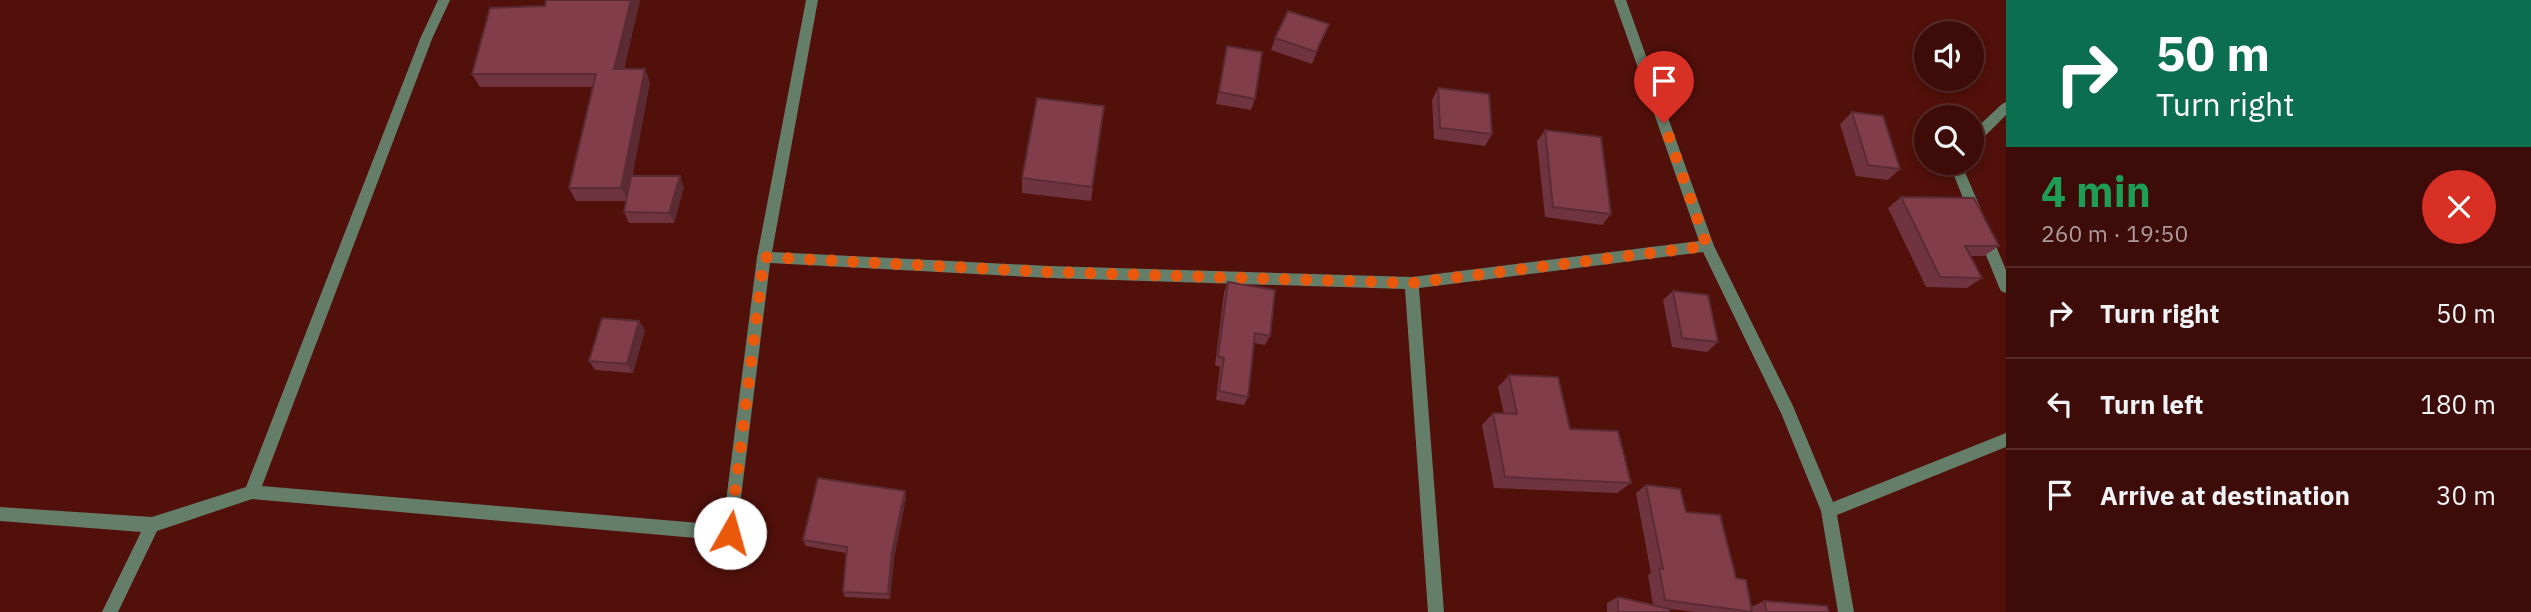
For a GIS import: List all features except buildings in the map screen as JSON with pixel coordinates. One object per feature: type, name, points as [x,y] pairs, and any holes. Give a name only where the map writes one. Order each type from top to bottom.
[{"type":"street","points":[[252,492],[421,52],[444,0]]},
{"type":"street","points":[[0,514],[152,525],[252,492],[730,533],[764,257],[812,0]]},
{"type":"street","points":[[1620,0],[1707,246],[1788,411],[1829,511],[1846,612]]},
{"type":"street","points":[[1984,128],[2006,107]]},
{"type":"street","points":[[1960,175],[2006,287]]},
{"type":"street","points":[[764,257],[1049,272],[1412,283],[1707,246]]},
{"type":"street","points":[[1412,283],[1436,612]]},
{"type":"street","points":[[1829,511],[2006,440]]},
{"type":"street","points":[[110,612],[152,525]]},
{"type":"route","points":[[730,533],[764,257],[1049,272],[1412,283],[1707,246],[1664,123]]}]
